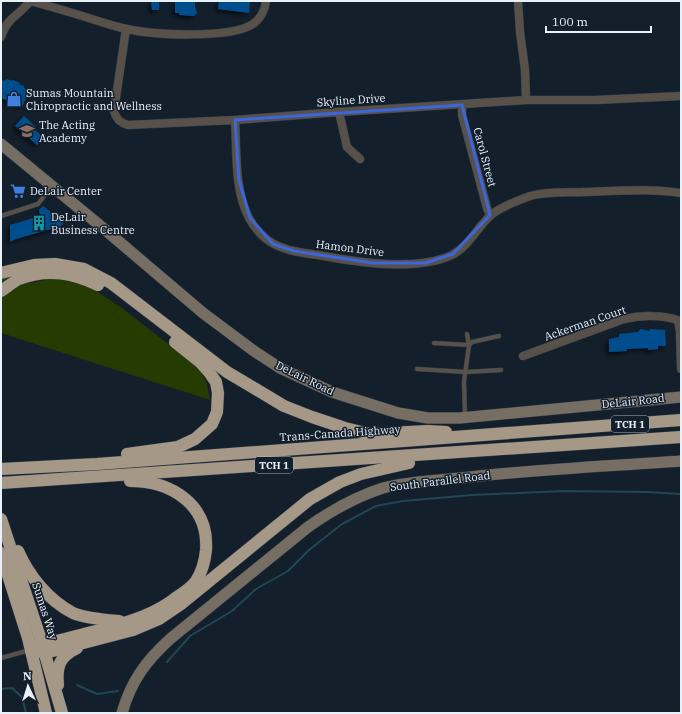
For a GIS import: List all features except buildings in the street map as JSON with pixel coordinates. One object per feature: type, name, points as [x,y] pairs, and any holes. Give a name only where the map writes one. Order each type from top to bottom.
[{"type":"highway","points":[[1,273],[34,265],[55,264],[84,270],[111,283],[227,372],[248,385],[284,406],[345,428],[370,434],[428,431],[507,434]]},
{"type":"highway","points":[[1,290],[19,279],[45,273],[65,273],[83,278],[101,286],[171,338],[200,362],[216,382],[218,393],[217,412],[212,424],[195,439],[178,447],[126,454],[97,464]]},
{"type":"highway","name":"Trans-Canada Highway","points":[[5,469],[97,464],[681,420]]},
{"type":"highway","name":"TCH 1","points":[[7,483],[681,437]]},
{"type":"highway","points":[[31,650],[88,642],[133,630],[159,619],[181,604],[310,499],[340,482],[361,474],[402,464],[498,450]]},
{"type":"highway","points":[[44,649],[131,621],[155,611],[177,598],[195,582],[205,560],[206,538],[202,520],[190,503],[173,490],[157,484],[138,481],[51,480]]},
{"type":"highway","points":[[1,514],[20,555],[33,578],[52,598],[74,613],[110,620],[131,621]]},
{"type":"highway","name":"Sumas Way","points":[[1,519],[44,649],[61,709]]},
{"type":"highway","points":[[1,553],[31,650],[46,713]]},
{"type":"highway","points":[[61,709],[57,675],[61,660],[67,653],[88,642]]},
{"type":"street","points":[[1,37],[11,18],[30,1],[126,29],[164,33],[225,33],[244,29],[254,23],[262,15],[266,1]]},
{"type":"street","points":[[518,1],[525,70],[526,100]]},
{"type":"street","name":"Skyline Drive","points":[[126,29],[114,111],[116,118],[122,123],[128,125],[235,120],[526,100],[595,100],[681,96]]},
{"type":"street","name":"Carol Street","points":[[462,105],[462,115],[490,215]]},
{"type":"street","points":[[339,112],[347,147],[360,159]]},
{"type":"street","name":"Hamon Drive","points":[[235,120],[239,180],[242,198],[250,218],[259,232],[273,244],[294,251],[353,261],[373,263],[425,263],[453,254],[463,246],[490,215],[519,200],[543,193],[643,190],[665,190],[681,193]]},
{"type":"street","name":"DeLair Road","points":[[1,144],[203,313],[254,351],[280,368],[332,392],[398,413],[428,418],[465,417],[681,397]]},
{"type":"street","name":"Ackerman Court","points":[[523,356],[632,318],[668,317],[678,320],[680,332],[681,369]]},
{"type":"street","name":"South Parallel Road","points":[[122,713],[130,690],[141,670],[170,639],[308,527],[331,511],[355,498],[384,488],[421,482],[511,472],[681,461]]},
{"type":"lane","points":[[1,216],[38,204],[52,187]]},
{"type":"lane","points":[[465,417],[464,382],[469,345],[467,334]]},
{"type":"lane","points":[[434,343],[469,345],[472,342],[499,336]]},
{"type":"lane","points":[[417,369],[466,372],[501,370]]},
{"type":"lane","points":[[1,658],[31,650]]},
{"type":"highlighted area","points":[[462,105],[490,215],[453,254],[425,263],[373,263],[294,251],[273,244],[250,218],[239,180],[235,120]]},
{"type":"green space","points":[[7,277],[30,283],[54,278],[87,285],[122,308],[199,368],[207,384],[210,400],[1,333],[1,278]]},
{"type":"waterway","points":[[167,662],[190,636],[232,611],[256,589],[288,571],[309,550],[342,524],[376,506],[403,501],[472,495],[564,491],[681,494]]},
{"type":"waterway","points":[[77,685],[97,694],[118,691]]},
{"type":"waterway","points":[[1,689],[12,688],[22,697],[26,713]]},
{"type":"place","name":"Sumas Mountain Chiropractic and Wellness","points":[[14,99]]},
{"type":"place","name":"The Acting Academy","points":[[27,131]]},
{"type":"place","name":"DeLair Center","points":[[18,191]]},
{"type":"place","name":"DeLair Business Centre","points":[[39,223]]}]
